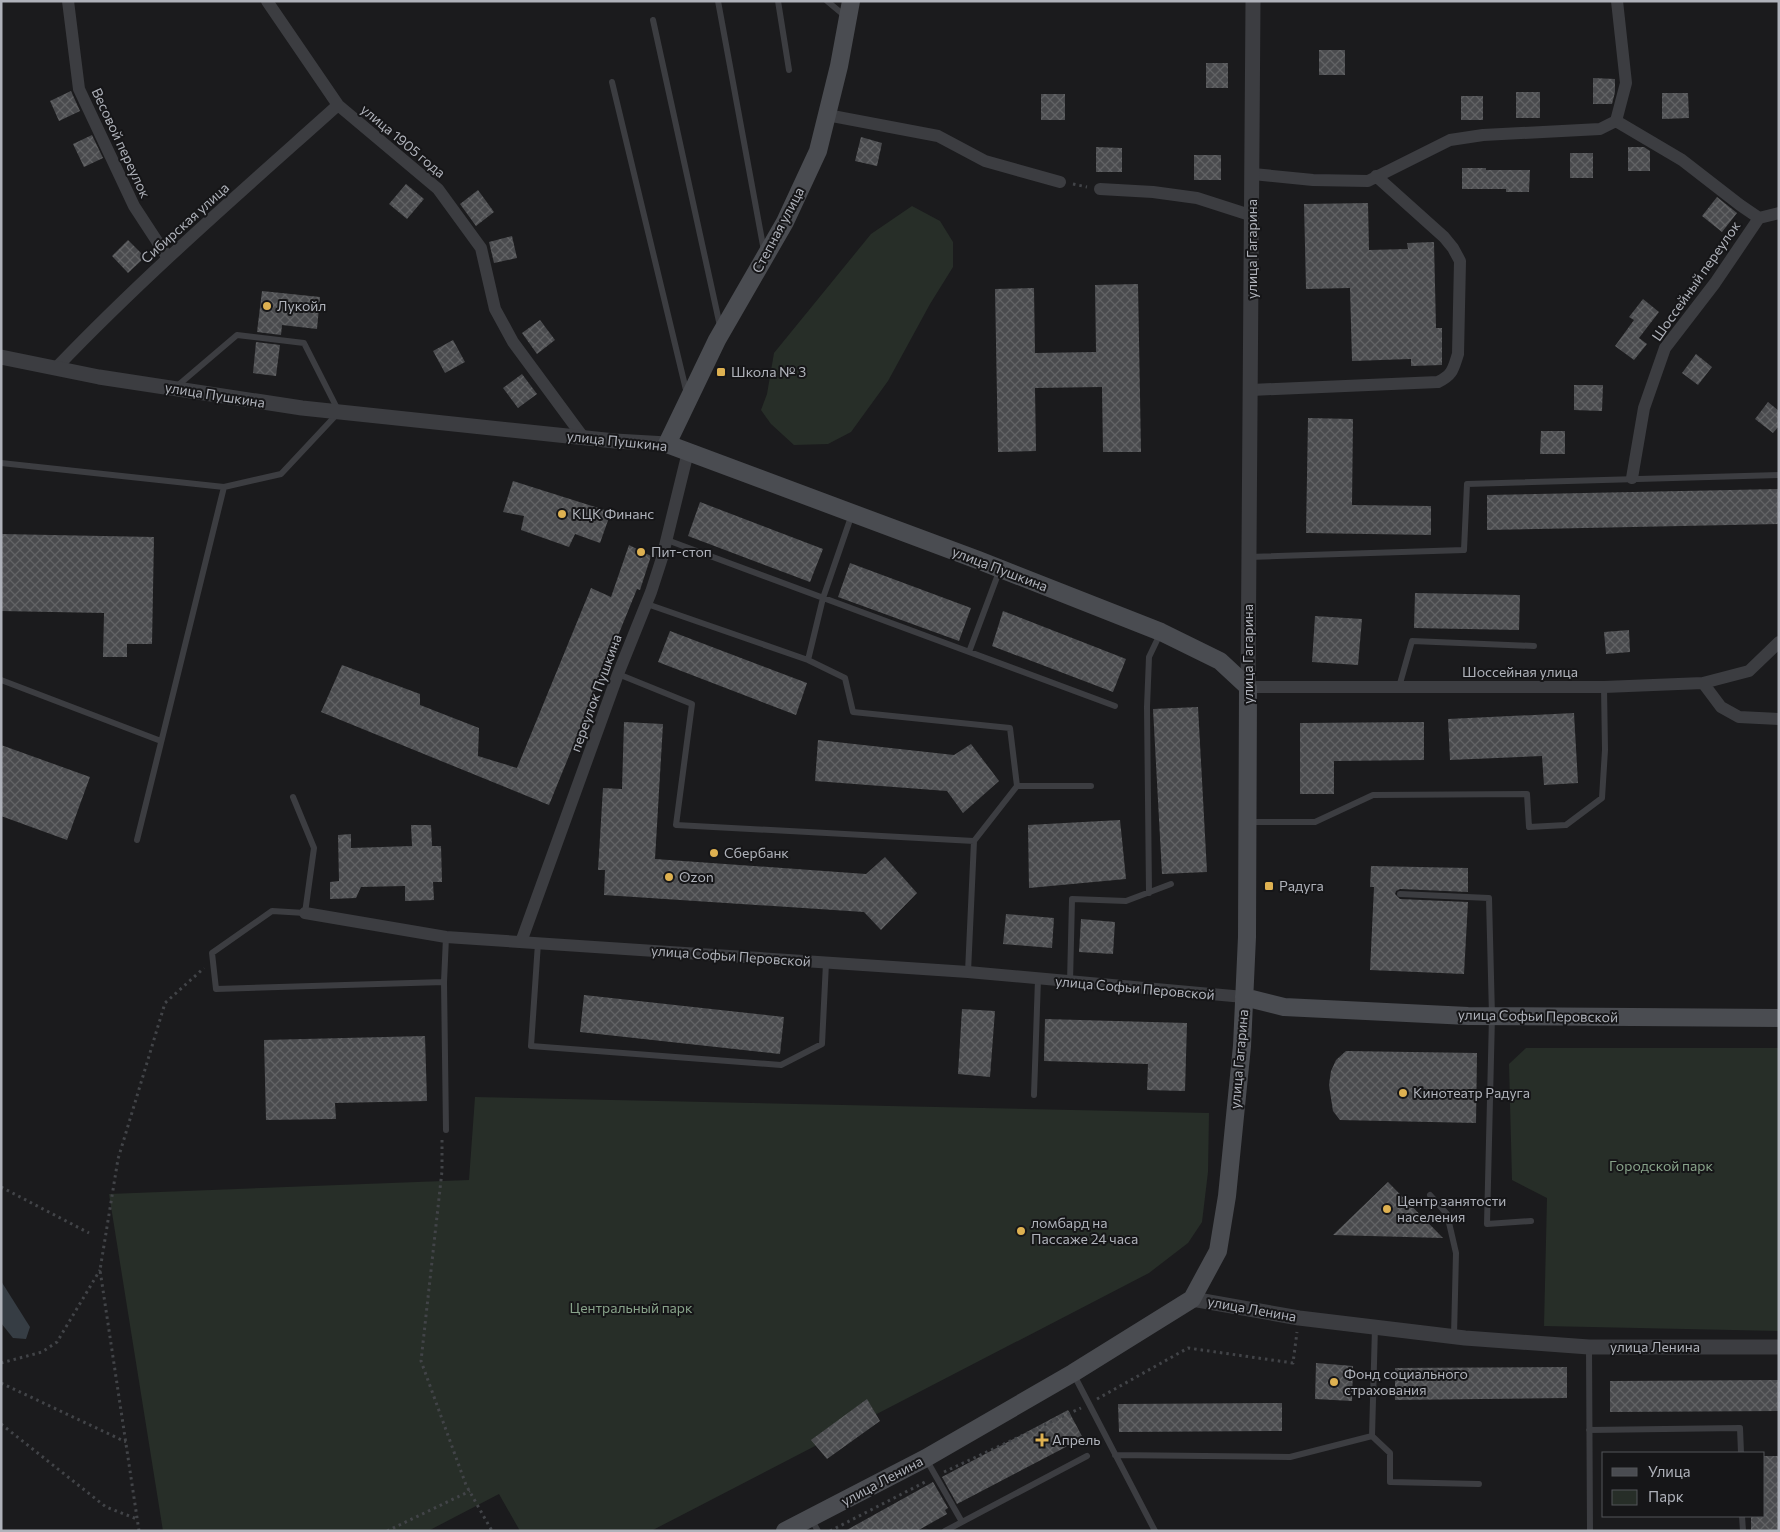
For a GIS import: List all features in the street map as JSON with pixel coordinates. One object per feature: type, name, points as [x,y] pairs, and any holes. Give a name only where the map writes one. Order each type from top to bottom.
[{"type":"main road","name":"Степная улица","points":[[667,444],[722,333],[785,222],[818,151],[851,1]]},
{"type":"main road","name":"улица Пушкина","points":[[667,444],[1000,569],[1161,632],[1220,661],[1248,687]]},
{"type":"main road","name":"улица Гагарина","points":[[1192,1299],[1218,1251],[1227,1196],[1242,1046],[1247,936],[1248,687]]},
{"type":"main road","name":"улица Софьи Перовской","points":[[1244,998],[1284,1007],[1492,1016],[1779,1018]]},
{"type":"main road","name":"улица Ленина","points":[[785,1531],[814,1524],[1074,1374],[1192,1299]]},
{"type":"street","name":"Весовой переулок","points":[[68,1],[79,89],[134,206],[168,258]]},
{"type":"street","name":"улица 1905 года","points":[[267,1],[338,105],[438,189],[481,248],[495,310],[513,342],[583,437]]},
{"type":"street","name":"улица Гагарина","points":[[1248,687],[1253,216],[1253,1]]},
{"type":"street","points":[[1253,174],[1313,180],[1368,181],[1450,140],[1483,135],[1600,129],[1616,120],[1626,83],[1617,1]]},
{"type":"street","name":"Сибирская улица","points":[[56,368],[84,338],[168,258],[338,105]]},
{"type":"street","points":[[827,114],[938,136],[985,161],[1060,182]]},
{"type":"street","points":[[1616,120],[1682,160],[1759,218],[1779,213]]},
{"type":"street","points":[[1251,390],[1438,382],[1448,377],[1454,368],[1458,354],[1460,261],[1444,236],[1376,176]]},
{"type":"street","points":[[1100,189],[1153,192],[1197,198],[1253,216]]},
{"type":"street","name":"Шоссейный переулок","points":[[1632,478],[1644,408],[1665,348],[1715,283],[1759,218]]},
{"type":"street","name":"улица Пушкина","points":[[1,357],[99,377],[302,408],[667,444]]},
{"type":"street","name":"переулок Пушкина","points":[[521,942],[618,674],[647,604],[667,540],[688,452]]},
{"type":"street","name":"Шоссейная улица","points":[[1248,687],[1604,687],[1703,683],[1749,671],[1779,642]]},
{"type":"street","points":[[1703,683],[1721,707],[1739,717],[1779,719]]},
{"type":"street","name":"улица Софьи Перовской","points":[[305,913],[446,937],[968,972],[1244,998]]},
{"type":"street","name":"улица Ленина","points":[[1192,1299],[1299,1318],[1454,1336],[1589,1347],[1779,1347]]},
{"type":"lane","points":[[718,1],[766,256]]},
{"type":"lane","points":[[778,1],[789,70]]},
{"type":"lane","points":[[827,1],[848,19]]},
{"type":"lane","points":[[653,20],[722,333]]},
{"type":"lane","points":[[612,82],[688,400]]},
{"type":"lane","points":[[1,463],[224,487],[281,474],[339,412],[304,343],[237,335],[174,388]]},
{"type":"lane","points":[[1249,557],[1464,550],[1467,484],[1779,475]]},
{"type":"lane","points":[[136,840],[224,487]]},
{"type":"lane","points":[[808,660],[823,598],[852,513]]},
{"type":"lane","points":[[667,540],[1115,706]]},
{"type":"lane","points":[[969,652],[1000,569]]},
{"type":"lane","points":[[647,604],[808,660],[845,678],[853,712],[1010,728],[1017,786],[974,841],[968,972]]},
{"type":"lane","points":[[1149,893],[1147,707],[1149,657],[1161,632]]},
{"type":"lane","points":[[1399,687],[1412,641],[1534,646]]},
{"type":"lane","points":[[618,674],[692,704],[676,825],[974,841]]},
{"type":"lane","points":[[1,680],[161,742]]},
{"type":"lane","points":[[1247,822],[1315,822],[1373,795],[1528,794],[1529,828],[1566,825],[1602,798],[1605,750],[1604,687]]},
{"type":"lane","points":[[1017,786],[1091,786]]},
{"type":"lane","points":[[293,797],[314,848],[305,913],[272,911],[212,953],[216,989],[444,982]]},
{"type":"lane","points":[[1070,982],[1072,899],[1126,901],[1171,884]]},
{"type":"lane","points":[[1400,894],[1489,898],[1492,1016],[1487,1224],[1531,1222]]},
{"type":"lane","points":[[444,1133],[444,982],[446,937]]},
{"type":"lane","points":[[538,943],[531,1046],[772,1065],[781,1065],[822,1044],[826,963]]},
{"type":"lane","points":[[1034,1095],[1038,979]]},
{"type":"lane","points":[[1430,1195],[1447,1214],[1456,1253],[1454,1336]]},
{"type":"lane","points":[[1375,1326],[1372,1436],[1390,1454],[1390,1482],[1479,1484]]},
{"type":"lane","points":[[1589,1347],[1590,1531]]},
{"type":"lane","points":[[1074,1374],[1155,1531]]},
{"type":"lane","points":[[1589,1430],[1740,1428],[1741,1452]]},
{"type":"lane","points":[[1115,1455],[1290,1457],[1372,1436]]},
{"type":"lane","points":[[946,1531],[1087,1456]]},
{"type":"lane","points":[[926,1458],[962,1522]]},
{"type":"lane","points":[[1742,1517],[1742,1531]]},
{"type":"path","points":[[1060,182],[1100,189]]},
{"type":"path","points":[[139,1531],[100,1270],[118,1159],[165,1003],[213,960]]},
{"type":"path","points":[[444,1133],[442,1171],[422,1361],[470,1491],[492,1531]]},
{"type":"path","points":[[1,1187],[89,1233]]},
{"type":"path","points":[[1,1363],[42,1352],[57,1342],[100,1270]]},
{"type":"path","points":[[830,1531],[937,1476],[1089,1404],[1188,1348],[1293,1363],[1299,1318]]},
{"type":"path","points":[[1,1383],[126,1442]]},
{"type":"path","points":[[1,1424],[106,1507],[137,1519]]},
{"type":"path","points":[[387,1531],[470,1491]]},
{"type":"green space","points":[[912,206],[940,221],[953,242],[953,267],[930,304],[888,381],[851,432],[828,444],[794,445],[771,424],[761,410],[767,394],[774,353],[871,234]]},
{"type":"green space","name":"Городской парк","points":[[1526,1048],[1779,1048],[1779,1331],[1544,1326],[1547,1198],[1512,1180],[1509,1064]]},
{"type":"green space","name":"Центральный парк","points":[[475,1097],[1209,1113],[1208,1172],[1202,1222],[1188,1243],[1149,1273],[651,1531],[520,1531],[499,1494],[428,1531],[163,1531],[109,1194],[469,1180]]},
{"type":"shaded area","points":[[1,1281],[30,1327],[26,1339],[13,1338],[1,1323]]},
{"type":"building","points":[[1319,50],[1345,50],[1345,75],[1319,75]]},
{"type":"building","points":[[1206,63],[1228,63],[1228,88],[1206,88]]},
{"type":"building","points":[[1593,78],[1615,79],[1615,92],[1612,104],[1593,104]]},
{"type":"building","points":[[71,91],[80,111],[59,121],[50,101]]},
{"type":"building","points":[[1516,92],[1540,92],[1540,118],[1516,118]]},
{"type":"building","points":[[1662,93],[1688,93],[1689,118],[1662,119]]},
{"type":"building","points":[[1041,94],[1065,94],[1065,120],[1041,120]]},
{"type":"building","points":[[1461,96],[1483,96],[1483,120],[1461,120]]},
{"type":"building","points":[[92,135],[103,158],[84,167],[73,144]]},
{"type":"building","points":[[861,137],[882,143],[877,166],[855,161]]},
{"type":"building","points":[[1096,147],[1122,148],[1122,172],[1096,172]]},
{"type":"building","points":[[1628,147],[1644,147],[1650,151],[1650,171],[1628,171]]},
{"type":"building","points":[[1570,153],[1593,153],[1593,178],[1570,178]]},
{"type":"building","points":[[1194,155],[1221,155],[1221,180],[1194,180]]},
{"type":"building","points":[[1462,168],[1530,170],[1529,192],[1506,192],[1506,189],[1462,189]]},
{"type":"building","points":[[406,184],[424,199],[407,219],[389,204]]},
{"type":"building","points":[[478,190],[494,212],[476,226],[460,204]]},
{"type":"building","points":[[1717,197],[1737,213],[1722,232],[1702,216]]},
{"type":"building","points":[[1368,203],[1369,250],[1408,249],[1407,243],[1434,242],[1436,328],[1442,328],[1442,365],[1411,366],[1411,359],[1352,361],[1350,288],[1306,289],[1304,204]]},
{"type":"building","points":[[512,236],[517,258],[494,263],[489,242]]},
{"type":"building","points":[[128,240],[145,257],[128,273],[112,256]]},
{"type":"building","points":[[1138,284],[1141,452],[1103,452],[1102,387],[1035,388],[1036,451],[998,452],[995,289],[1034,288],[1035,353],[1096,352],[1095,285]]},
{"type":"building","points":[[262,291],[320,297],[317,329],[282,325],[281,335],[257,332]]},
{"type":"building","points":[[1643,299],[1659,312],[1639,338],[1647,344],[1634,360],[1615,346],[1634,320],[1629,317]]},
{"type":"building","points":[[540,320],[555,340],[537,354],[522,333]]},
{"type":"building","points":[[453,340],[465,362],[445,373],[433,351]]},
{"type":"building","points":[[256,342],[280,345],[276,376],[253,373]]},
{"type":"building","points":[[1696,354],[1712,367],[1698,385],[1682,373]]},
{"type":"building","points":[[522,374],[537,394],[518,408],[503,388]]},
{"type":"building","points":[[1574,385],[1603,385],[1602,411],[1574,410]]},
{"type":"building","points":[[1768,402],[1779,411],[1779,426],[1773,433],[1755,419]]},
{"type":"building","points":[[1308,418],[1353,419],[1352,505],[1431,506],[1431,535],[1306,533]]},
{"type":"building","points":[[1541,431],[1565,431],[1565,454],[1540,454]]},
{"type":"building","name":"КЦК Финанс","points":[[513,481],[611,512],[600,543],[575,534],[569,547],[521,530],[524,516],[503,512]]},
{"type":"building","points":[[1779,489],[1779,524],[1487,530],[1487,495]]},
{"type":"building","points":[[700,502],[823,549],[810,582],[688,536]]},
{"type":"building","points":[[1,534],[154,537],[152,644],[127,644],[127,657],[103,657],[104,613],[1,611]]},
{"type":"building","points":[[629,545],[651,556],[640,590],[637,589],[549,805],[321,712],[342,665],[420,694],[420,705],[479,728],[478,756],[517,768],[591,588],[611,597]]},
{"type":"building","points":[[850,563],[971,608],[959,641],[838,597]]},
{"type":"building","points":[[1415,593],[1520,595],[1519,630],[1414,628]]},
{"type":"building","points":[[1003,611],[1126,659],[1113,692],[992,646]]},
{"type":"building","points":[[1315,616],[1362,619],[1358,665],[1312,662]]},
{"type":"building","points":[[1629,630],[1630,652],[1606,654],[1604,632]]},
{"type":"building","points":[[670,631],[807,683],[796,715],[658,662]]},
{"type":"building","points":[[1198,707],[1207,872],[1162,874],[1153,709]]},
{"type":"building","points":[[1574,713],[1578,783],[1544,785],[1542,756],[1450,760],[1448,719]]},
{"type":"building","points":[[624,722],[663,724],[655,859],[866,874],[885,857],[917,893],[881,930],[864,912],[604,895],[605,870],[598,870],[603,788],[622,789]]},
{"type":"building","points":[[1424,722],[1424,760],[1334,761],[1334,794],[1300,794],[1300,723]]},
{"type":"building","points":[[818,740],[954,755],[971,744],[999,781],[963,813],[947,791],[815,781]]},
{"type":"building","points":[[1,745],[90,777],[67,840],[1,816]]},
{"type":"building","points":[[1120,820],[1126,879],[1029,888],[1028,825]]},
{"type":"building","points":[[411,825],[431,825],[432,846],[441,846],[442,882],[433,882],[434,900],[405,901],[405,886],[361,887],[356,898],[330,899],[330,882],[339,881],[338,835],[351,834],[351,848],[412,846]]},
{"type":"building","points":[[1371,866],[1468,868],[1468,892],[1400,889],[1395,894],[1400,899],[1468,902],[1464,974],[1370,970],[1374,887],[1370,887]]},
{"type":"building","points":[[1006,914],[1054,918],[1052,948],[1003,944]]},
{"type":"building","points":[[1081,919],[1115,922],[1113,954],[1079,952]]},
{"type":"building","points":[[584,995],[784,1017],[780,1054],[580,1032]]},
{"type":"building","points":[[962,1009],[995,1011],[990,1077],[958,1074]]},
{"type":"building","points":[[1045,1019],[1187,1023],[1185,1091],[1147,1090],[1148,1064],[1044,1061]]},
{"type":"building","points":[[425,1036],[427,1101],[335,1103],[336,1119],[266,1120],[264,1040]]},
{"type":"building","name":"Кинотеатр Радуга","points":[[1346,1051],[1477,1053],[1476,1123],[1340,1120],[1333,1111],[1329,1085],[1331,1071],[1336,1060]]},
{"type":"building","name":"Центр занятости населения","points":[[1388,1182],[1443,1238],[1333,1235]]},
{"type":"building","name":"Фонд социального страхования","points":[[1316,1363],[1353,1366],[1352,1401],[1315,1399]]},
{"type":"building","points":[[1567,1367],[1567,1398],[1395,1400],[1395,1368]]},
{"type":"building","points":[[1779,1380],[1779,1411],[1610,1412],[1610,1381]]},
{"type":"building","points":[[867,1399],[880,1421],[827,1459],[811,1440]]},
{"type":"building","points":[[1282,1403],[1282,1431],[1119,1432],[1118,1404]]},
{"type":"building","points":[[1068,1410],[1083,1438],[957,1504],[942,1477]]},
{"type":"building","points":[[1765,1456],[1778,1456],[1779,1531],[1751,1531],[1751,1517],[1765,1517]]},
{"type":"building","points":[[933,1482],[948,1508],[945,1510],[947,1514],[917,1531],[845,1531]]},
{"type":"place","name":"Лукойл","points":[[267,306]]},
{"type":"place","name":"Школа № 3","points":[[721,372]]},
{"type":"place","name":"КЦК Финанс","points":[[562,514]]},
{"type":"place","name":"Пит-стоп","points":[[641,552]]},
{"type":"place","name":"Сбербанк","points":[[714,853]]},
{"type":"place","name":"Ozon","points":[[669,877]]},
{"type":"place","name":"Радуга","points":[[1269,886]]},
{"type":"place","name":"Кинотеатр Радуга","points":[[1403,1093]]},
{"type":"place","name":"Центр занятости населения","points":[[1387,1209]]},
{"type":"place","name":"ломбард на Пассаже 24 часа","points":[[1021,1231]]},
{"type":"place","name":"Фонд социального страхования","points":[[1334,1382]]},
{"type":"place","name":"Апрель","points":[[1042,1440]]}]
